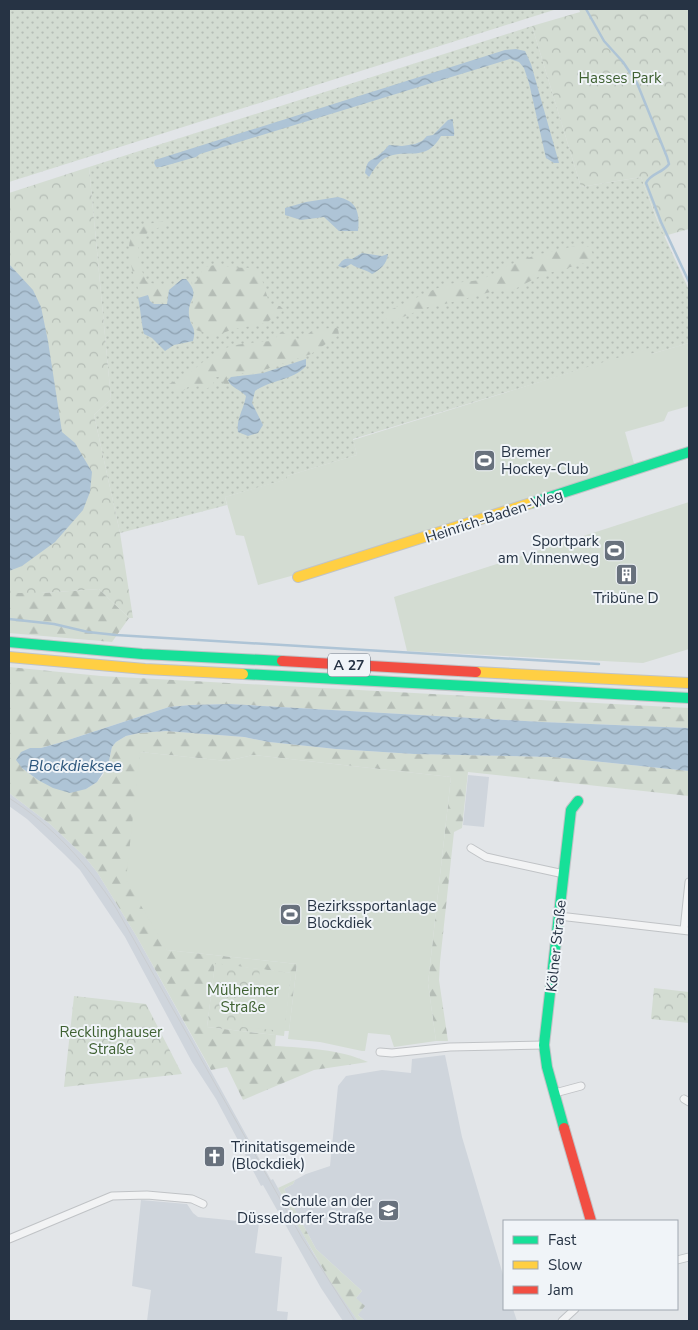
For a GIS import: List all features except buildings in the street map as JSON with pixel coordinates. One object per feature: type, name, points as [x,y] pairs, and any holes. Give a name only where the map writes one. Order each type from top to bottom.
[{"type":"main road","name":"Heinrich-Baden-Weg","points":[[298,577],[689,452]]},
{"type":"main road","name":"A 27","points":[[9,642],[142,654],[689,683]]},
{"type":"main road","name":"A 27","points":[[9,658],[144,669],[689,698]]},
{"type":"main road","name":"Kölner Straße","points":[[578,801],[571,810],[544,1045],[555,1093],[591,1220]]},
{"type":"street","points":[[471,848],[486,857],[564,874]]},
{"type":"street","points":[[559,916],[687,931],[689,882]]},
{"type":"street","points":[[380,1052],[392,1053],[450,1048],[544,1045]]},
{"type":"street","points":[[555,1093],[581,1086]]},
{"type":"street","points":[[9,1239],[112,1196],[147,1194],[192,1199],[203,1204]]},
{"type":"street","points":[[562,1321],[574,1310]]},
{"type":"shaded area","points":[[468,775],[489,777],[484,827],[463,825]]},
{"type":"shaded area","points":[[9,793],[50,824],[85,857],[97,872],[137,937],[314,1254],[358,1321],[343,1321],[321,1288],[263,1185],[261,1186],[216,1099],[192,1062],[125,937],[80,870],[27,819],[9,806]]},
{"type":"shaded area","name":"Schule an der Düsseldorfer Straße","points":[[445,1055],[462,1137],[503,1275],[503,1310],[513,1310],[517,1321],[365,1321],[358,1315],[356,1298],[362,1291],[316,1249],[284,1189],[306,1174],[330,1166],[338,1086],[346,1076],[382,1070],[411,1073],[412,1059]]},
{"type":"shaded area","points":[[141,1200],[187,1204],[198,1217],[259,1223],[255,1253],[282,1257],[277,1311],[288,1312],[287,1321],[147,1321],[151,1290],[132,1286]]},
{"type":"green space","points":[[9,9],[557,9],[9,182]]},
{"type":"green space","name":"Hasses Park","points":[[579,9],[689,9],[689,229],[664,236],[641,177],[581,187],[532,26],[580,12]]},
{"type":"green space","points":[[532,26],[581,187],[641,177],[657,220],[689,290],[689,343],[651,354],[648,349],[353,439],[357,455],[287,476],[288,479],[225,497],[227,505],[120,533],[94,415],[111,399],[89,167]]},
{"type":"green space","points":[[89,167],[111,399],[94,415],[120,533],[133,618],[129,618],[99,589],[9,593],[9,193]]},
{"type":"green space","points":[[165,221],[168,224],[148,232],[138,249],[139,263],[146,281],[163,287],[172,284],[164,303],[151,299],[149,294],[140,296],[132,269],[129,249],[130,240],[134,233],[142,227]]},
{"type":"green space","points":[[579,245],[590,247],[594,257],[592,261],[542,275],[513,290],[498,290],[428,307],[393,321],[389,321],[385,317],[390,310],[435,289],[454,283],[481,280],[509,265],[536,255]]},
{"type":"green space","points":[[220,264],[229,267],[259,269],[270,306],[280,306],[283,309],[280,315],[273,315],[267,323],[234,329],[214,336],[196,330],[190,316],[195,294],[194,286],[191,282],[193,280],[196,282],[204,267]]},
{"type":"green space","points":[[338,328],[339,335],[311,354],[252,374],[243,373],[232,376],[227,379],[230,385],[224,385],[221,377],[216,377],[212,386],[204,390],[199,386],[188,387],[183,391],[171,391],[169,384],[188,374],[209,357],[227,347],[273,341],[281,332],[301,340],[314,329]]},
{"type":"green space","name":"Bremer Hockey-Club","points":[[689,343],[689,406],[668,412],[664,421],[625,432],[635,467],[335,564],[258,585],[244,536],[236,535],[225,497],[287,479],[287,476],[357,455],[353,440],[649,348],[651,354]]},
{"type":"green space","name":"Sportpark am Vinnenweg","points":[[689,502],[689,649],[643,663],[407,651],[394,597]]},
{"type":"green space","points":[[99,589],[129,618],[112,642],[9,633],[9,593]]},
{"type":"green space","points":[[9,667],[101,676],[689,708],[689,728],[542,722],[229,704],[169,707],[62,742],[41,748],[30,748],[22,768],[38,780],[86,789],[97,782],[103,775],[112,747],[116,742],[126,736],[139,733],[166,731],[244,737],[269,742],[336,749],[414,754],[554,757],[689,771],[689,796],[468,772],[462,828],[454,832],[440,962],[439,980],[448,1041],[436,1041],[428,983],[451,777],[253,755],[227,761],[140,752],[167,950],[297,964],[289,1031],[284,1031],[291,973],[215,964],[207,1027],[276,1035],[275,1046],[346,1054],[368,1062],[314,1070],[243,1100],[227,1067],[211,1070],[137,937],[97,872],[85,857],[50,824],[9,793]]},
{"type":"green space","name":"Bezirkssportanlage Blockdiek","points":[[140,752],[227,761],[253,755],[451,777],[428,983],[436,1041],[394,1047],[390,1035],[368,1033],[365,1051],[362,1051],[320,1042],[288,1039],[297,964],[167,950],[126,880]]},
{"type":"green space","name":"Mülheimer Straße","points":[[215,963],[291,973],[284,1036],[207,1027]]},
{"type":"green space","points":[[260,969],[291,973],[284,1031],[242,1027],[247,989],[257,990]]},
{"type":"green space","points":[[654,988],[689,992],[689,1023],[651,1019]]},
{"type":"green space","name":"Recklinghauser Straße","points":[[74,996],[146,1004],[182,1074],[64,1087]]},
{"type":"green space","points":[[295,1180],[293,1184],[284,1189],[316,1249],[362,1291],[356,1298],[365,1306],[358,1315],[365,1321],[358,1321],[330,1281],[278,1188]]},
{"type":"water","points":[[516,49],[525,51],[531,64],[559,163],[554,163],[546,158],[524,68],[519,62],[510,59],[200,154],[196,157],[161,167],[156,167],[154,163],[155,160],[505,50]]},
{"type":"water","points":[[453,119],[454,136],[441,136],[429,150],[393,155],[385,158],[369,177],[365,173],[368,162],[389,145],[415,144],[427,136],[433,135],[448,120]]},
{"type":"water","points":[[338,197],[349,201],[356,208],[358,213],[358,231],[339,231],[324,217],[301,220],[285,215],[285,208],[306,202]]},
{"type":"water","points":[[362,253],[382,256],[388,254],[383,266],[372,274],[351,264],[344,268],[338,266],[347,258],[352,259]]},
{"type":"water","points":[[9,264],[33,290],[41,307],[62,432],[75,443],[92,472],[90,492],[83,510],[55,542],[22,566],[9,571]]},
{"type":"water","points":[[182,279],[186,279],[193,290],[189,309],[194,329],[193,341],[174,345],[165,351],[152,338],[144,334],[138,298],[148,295],[150,301],[154,304],[167,304],[169,290]]},
{"type":"water","points":[[306,359],[306,366],[294,375],[255,391],[252,403],[263,425],[258,433],[248,436],[238,432],[238,423],[246,396],[231,385],[228,380],[231,377],[263,373]]},
{"type":"water","name":"Blockdieksee","points":[[229,704],[542,722],[689,728],[689,771],[554,757],[414,754],[336,749],[269,742],[244,737],[166,731],[139,733],[126,736],[116,742],[112,747],[108,765],[97,782],[86,789],[70,793],[53,788],[38,780],[22,768],[16,760],[21,752],[30,748],[41,748],[62,742],[169,707]]},
{"type":"waterway","points":[[586,9],[604,41],[623,62],[637,83],[667,157],[669,164],[646,183],[661,222],[689,282]]},
{"type":"waterway","points":[[9,619],[54,624],[88,632],[116,635],[599,664]]},
{"type":"tram line","points":[[9,798],[40,821],[68,847],[93,876],[116,908],[302,1238],[355,1321]]},
{"type":"traffic: fast","points":[[531,503],[689,452]]},
{"type":"traffic: fast","points":[[9,642],[142,654],[282,661]]},
{"type":"traffic: fast","points":[[243,674],[689,698]]},
{"type":"traffic: fast","points":[[564,1128],[547,1067],[544,1045],[571,810],[578,801]]},
{"type":"traffic: slow","points":[[298,577],[531,503]]},
{"type":"traffic: slow","points":[[9,657],[145,669],[243,674]]},
{"type":"traffic: slow","points":[[476,672],[689,683]]},
{"type":"traffic: jam","points":[[282,661],[476,672]]},
{"type":"traffic: jam","points":[[564,1128],[591,1220]]},
{"type":"place","name":"Bremer Hockey-Club","points":[[485,461]]},
{"type":"place","name":"Sportpark am Vinnenweg","points":[[615,550]]},
{"type":"place","name":"Tribüne D","points":[[626,575]]},
{"type":"place","name":"Bezirkssportanlage Blockdiek","points":[[291,915]]},
{"type":"place","name":"Trinitatisgemeinde (Blockdiek)","points":[[215,1156]]},
{"type":"place","name":"Schule an der Düsseldorfer Straße","points":[[389,1210]]}]
